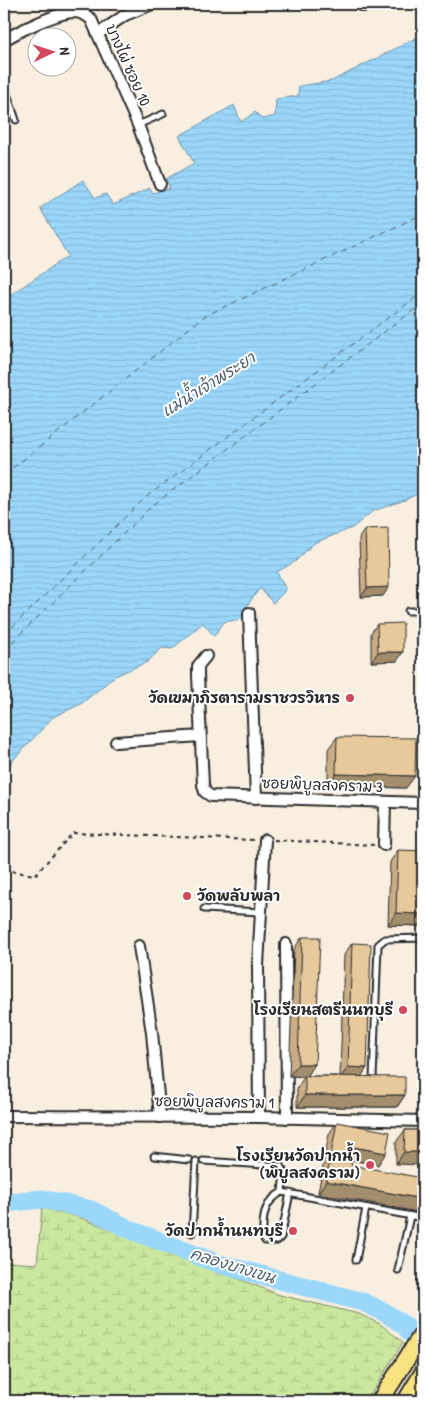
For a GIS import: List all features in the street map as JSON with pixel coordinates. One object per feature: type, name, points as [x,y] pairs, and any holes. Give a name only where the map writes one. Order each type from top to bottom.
[{"type":"main road","points":[[380,1401],[423,1333]]},
{"type":"main road","points":[[406,1401],[423,1372]]},
{"type":"street","points":[[98,34],[125,15],[152,4]]},
{"type":"street","points":[[360,4],[363,6],[375,4]]},
{"type":"street","name":"บางไผ่ ซอย 10","points":[[4,40],[26,28],[73,12],[86,15],[91,19],[138,125],[160,184]]},
{"type":"street","points":[[249,614],[256,798]]},
{"type":"street","points":[[116,742],[200,736],[198,666],[206,656]]},
{"type":"street","name":"ซอยพิบูลสงคราม 3","points":[[200,736],[203,785],[205,792],[210,796],[423,803]]},
{"type":"street","points":[[384,845],[385,802]]},
{"type":"street","points":[[259,1117],[258,965],[265,840]]},
{"type":"street","points":[[286,944],[287,1118]]},
{"type":"street","points":[[139,946],[152,1033],[160,1116]]},
{"type":"street","name":"ซอยพิบูลสงคราม 1","points":[[4,1116],[259,1117],[423,1121]]},
{"type":"lane","points":[[4,85],[16,120]]},
{"type":"lane","points":[[138,125],[163,114]]},
{"type":"lane","points":[[408,611],[423,610]]},
{"type":"lane","points":[[204,909],[261,912]]},
{"type":"lane","points":[[374,1080],[378,945],[385,939],[423,938]]},
{"type":"lane","points":[[154,1156],[189,1160]]},
{"type":"lane","points":[[192,1234],[196,1161]]},
{"type":"lane","points":[[203,1161],[281,1166],[284,1172],[282,1192]]},
{"type":"lane","points":[[290,1193],[281,1237],[277,1241],[265,1241],[263,1236],[266,1207],[271,1199],[282,1192],[290,1193],[366,1208],[423,1218]]},
{"type":"lane","points":[[356,1260],[366,1208]]},
{"type":"lane","points":[[398,1270],[410,1216]]},
{"type":"path","points":[[4,870],[35,875],[73,833],[384,845]]},
{"type":"green space","points":[[42,1208],[79,1217],[280,1295],[359,1314],[380,1324],[403,1342],[367,1401],[4,1401],[4,1262],[37,1264]]},
{"type":"water","name":"แม่น้ำเจ้าพระยา","points":[[418,37],[420,48],[423,48],[423,491],[405,500],[373,511],[352,528],[314,543],[296,561],[277,572],[286,590],[273,603],[260,588],[246,607],[243,619],[224,622],[214,636],[203,623],[172,649],[162,648],[147,662],[115,676],[81,704],[53,717],[4,770],[4,299],[68,256],[40,208],[83,180],[95,198],[106,194],[113,205],[150,188],[153,193],[170,188],[166,179],[194,163],[179,136],[234,105],[241,122],[255,112],[262,119],[275,116],[276,99],[298,96],[299,86],[332,81]]},
{"type":"building","points":[[388,528],[389,587],[367,588],[365,529]]},
{"type":"building","points":[[403,623],[403,652],[378,652],[377,624]]},
{"type":"building","points":[[337,737],[416,738],[415,776],[336,774]]},
{"type":"building","points":[[398,850],[423,851],[423,914],[396,913]]},
{"type":"building","points":[[302,937],[320,937],[315,1064],[298,1064]]},
{"type":"building","points":[[352,943],[371,944],[367,1068],[348,1067]]},
{"type":"building","points":[[305,1076],[405,1077],[405,1095],[305,1095]]},
{"type":"building","points":[[337,1122],[390,1132],[386,1153],[354,1147],[351,1165],[423,1178],[423,1199],[326,1181]]},
{"type":"building","points":[[405,1130],[423,1130],[423,1152],[404,1152]]},
{"type":"waterway","name":"คลองบางเขน","points":[[4,1203],[42,1199],[91,1210],[131,1230],[219,1264],[363,1302],[386,1313],[405,1326],[423,1347]]},
{"type":"ferry route","points":[[4,475],[205,316],[423,214]]},
{"type":"ferry route","points":[[4,635],[145,498],[423,292]]},
{"type":"ferry route","points":[[4,650],[153,505],[423,303]]},
{"type":"place","name":"วัดเขมาภิรตารามราชวรวิหาร","points":[[350,698]]},
{"type":"place","name":"วัดพลับพลา","points":[[187,896]]},
{"type":"place","name":"โรงเรียนสตรีนนทบุรี","points":[[403,1010]]},
{"type":"place","name":"โรงเรียนวัดปากน้ำ (พิบูลสงคราม)","points":[[370,1165]]},
{"type":"place","name":"วัดปากน้ำนนทบุรี","points":[[293,1231]]}]
